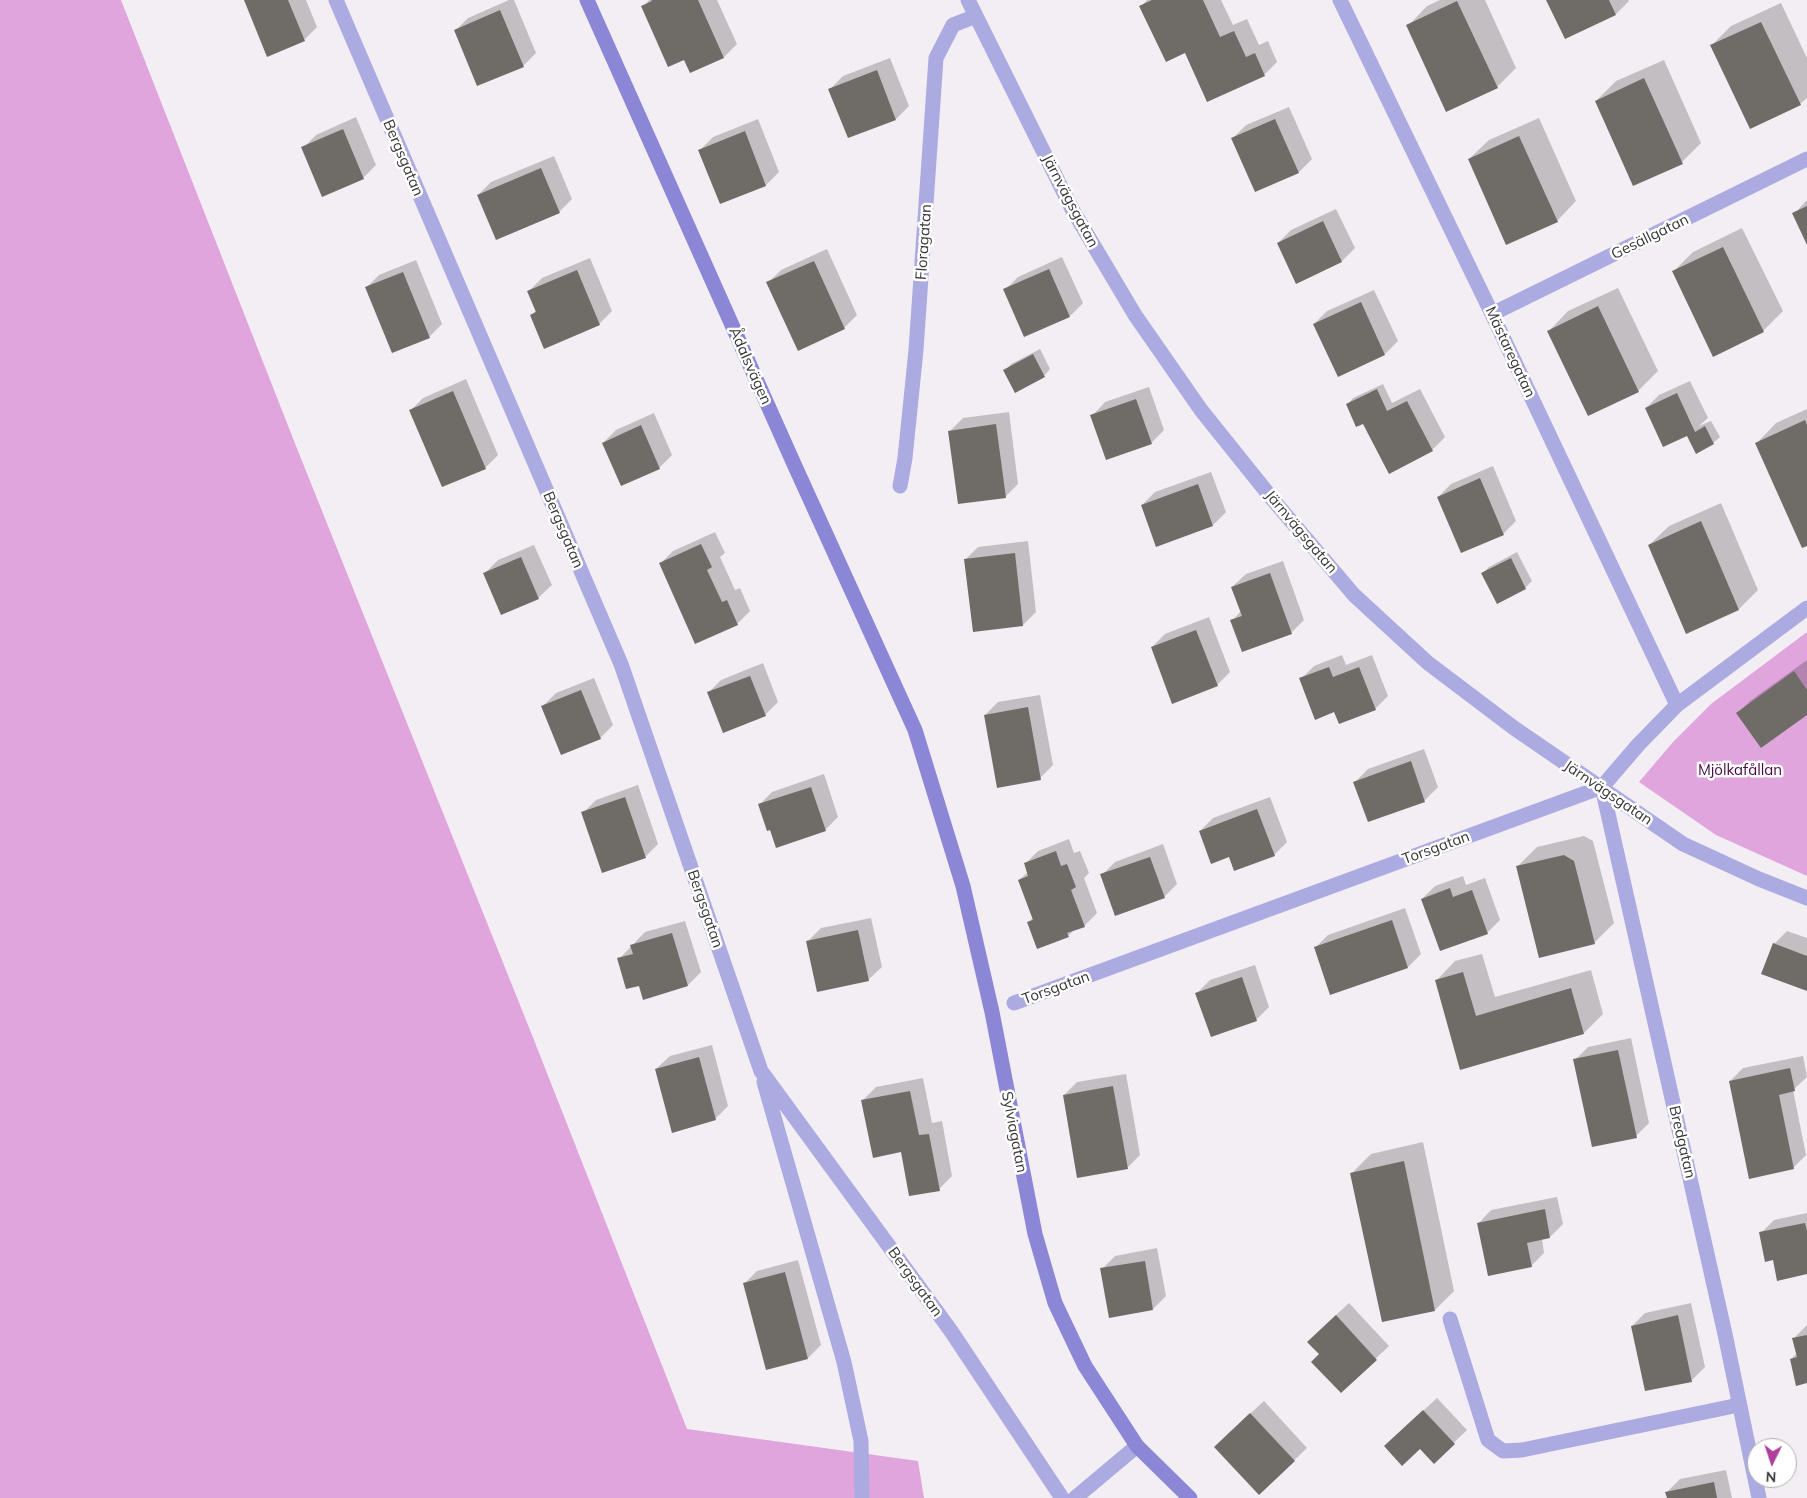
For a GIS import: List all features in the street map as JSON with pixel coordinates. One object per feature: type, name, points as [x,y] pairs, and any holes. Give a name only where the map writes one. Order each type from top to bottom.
[{"type":"main road","name":"Ådalsvägen","points":[[587,0],[915,730]]},
{"type":"main road","name":"Sylviagatan","points":[[915,730],[963,886],[992,1012],[1035,1234],[1055,1303],[1085,1366],[1137,1446],[1190,1498]]},
{"type":"street","name":"Bergsgatan","points":[[336,0],[621,664],[759,1065],[844,1362],[861,1440],[862,1498]]},
{"type":"street","name":"Järnvägsgatan","points":[[968,0],[1072,209],[1135,315],[1201,410],[1268,494],[1354,595],[1428,663],[1514,728],[1683,844],[1758,879],[1807,898]]},
{"type":"street","name":"Mästaregatan","points":[[1340,0],[1492,314],[1677,705]]},
{"type":"street","name":"Floragatan","points":[[900,486],[905,458],[916,350],[936,58],[953,25],[976,16]]},
{"type":"street","name":"Gesällgatan","points":[[1492,314],[1807,159]]},
{"type":"street","name":"Torsgatan","points":[[1014,1003],[1602,787],[1638,745],[1677,705],[1807,608]]},
{"type":"street","name":"Bredgatan","points":[[1602,787],[1759,1498]]},
{"type":"street","name":"Bergsgatan","points":[[759,1065],[951,1331],[1062,1498]]},
{"type":"street","points":[[1450,1319],[1488,1440],[1504,1451],[1522,1450],[1739,1405]]},
{"type":"street","points":[[1075,1498],[1137,1446]]},
{"type":"green space","points":[[0,0],[121,0],[296,446],[532,1035],[687,1429],[918,1461],[924,1498],[0,1498]]},
{"type":"green space","name":"Mjölkafållan","points":[[1807,632],[1807,876],[1716,835],[1639,782],[1673,742],[1711,704]]},
{"type":"building","points":[[244,0],[288,0],[305,41],[267,57]]},
{"type":"building","points":[[651,0],[698,0],[724,58],[690,73],[684,60],[668,67],[641,6]]},
{"type":"building","points":[[1152,0],[1203,0],[1220,37],[1234,31],[1246,57],[1255,53],[1265,76],[1207,102],[1185,53],[1166,62],[1139,6]]},
{"type":"building","points":[[1546,0],[1609,0],[1616,15],[1565,39]]},
{"type":"building","points":[[1457,1],[1498,88],[1446,112],[1406,25]]},
{"type":"building","points":[[500,10],[524,67],[477,86],[454,30]]},
{"type":"building","points":[[1761,22],[1801,105],[1750,129],[1710,45]]},
{"type":"building","points":[[877,70],[896,120],[848,138],[828,89]]},
{"type":"building","points":[[1644,78],[1683,164],[1633,186],[1595,101]]},
{"type":"building","points":[[1275,119],[1299,173],[1255,192],[1231,138]]},
{"type":"building","points":[[343,129],[364,179],[322,197],[301,147]]},
{"type":"building","points":[[745,131],[766,186],[720,204],[698,150]]},
{"type":"building","points":[[1519,136],[1558,222],[1506,245],[1468,159]]},
{"type":"building","points":[[541,168],[560,213],[496,240],[477,195]]},
{"type":"building","points":[[1807,206],[1807,245],[1792,213]]},
{"type":"building","points":[[1323,221],[1342,262],[1296,284],[1277,243]]},
{"type":"building","points":[[1723,247],[1764,332],[1713,357],[1672,271]]},
{"type":"building","points":[[814,261],[845,329],[798,351],[766,282]]},
{"type":"building","points":[[1049,269],[1070,317],[1024,337],[1003,289]]},
{"type":"building","points":[[577,270],[600,325],[544,349],[530,315],[536,312],[527,291]]},
{"type":"building","points":[[403,272],[430,338],[392,353],[365,287]]},
{"type":"building","points":[[1361,302],[1385,355],[1338,377],[1313,324]]},
{"type":"building","points":[[1598,306],[1639,392],[1588,416],[1547,331]]},
{"type":"building","points":[[1033,354],[1045,377],[1015,393],[1003,370]]},
{"type":"building","points":[[1377,389],[1387,411],[1407,401],[1433,451],[1389,474],[1363,424],[1356,427],[1346,404]]},
{"type":"building","points":[[453,391],[486,469],[442,487],[409,410]]},
{"type":"building","points":[[1677,393],[1695,432],[1705,426],[1714,444],[1696,454],[1687,436],[1663,447],[1645,408]]},
{"type":"building","points":[[1136,399],[1152,444],[1106,460],[1090,415]]},
{"type":"building","points":[[1805,420],[1807,425],[1807,546],[1802,548],[1755,443]]},
{"type":"building","points":[[996,424],[1006,498],[958,504],[948,431]]},
{"type":"building","points":[[641,425],[660,469],[621,486],[602,443]]},
{"type":"building","points":[[1480,478],[1504,535],[1461,553],[1437,497]]},
{"type":"building","points":[[1198,484],[1213,526],[1156,547],[1141,505]]},
{"type":"building","points":[[1701,521],[1739,610],[1686,634],[1648,545]]},
{"type":"building","points":[[701,544],[712,567],[707,570],[722,602],[727,600],[738,625],[695,644],[659,563]]},
{"type":"building","points":[[1015,553],[1023,626],[973,632],[964,559]]},
{"type":"building","points":[[521,557],[539,599],[501,615],[483,573]]},
{"type":"building","points":[[1511,558],[1526,589],[1497,604],[1481,573]]},
{"type":"building","points":[[1270,573],[1292,634],[1242,652],[1230,620],[1242,616],[1231,587]]},
{"type":"building","points":[[1196,630],[1218,686],[1172,704],[1151,647]]},
{"type":"building","points":[[1329,667],[1333,677],[1359,667],[1376,710],[1339,724],[1334,712],[1315,720],[1299,678]]},
{"type":"building","points":[[1794,671],[1807,690],[1807,715],[1761,748],[1736,713]]},
{"type":"building","points":[[750,676],[766,716],[723,733],[707,692]]},
{"type":"building","points":[[581,690],[601,739],[561,755],[541,706]]},
{"type":"building","points":[[1028,707],[1041,780],[997,788],[984,715]]},
{"type":"building","points":[[1411,761],[1425,802],[1368,822],[1353,782]]},
{"type":"building","points":[[811,787],[826,831],[776,848],[770,830],[767,831],[758,804]]},
{"type":"building","points":[[625,797],[646,858],[602,873],[581,812]]},
{"type":"building","points":[[1257,809],[1275,856],[1234,871],[1229,857],[1211,864],[1199,831]]},
{"type":"building","points":[[1056,851],[1061,866],[1067,864],[1076,887],[1071,890],[1085,927],[1067,933],[1069,937],[1037,949],[1027,922],[1033,920],[1018,880],[1028,876],[1024,863]]},
{"type":"building","points":[[1564,855],[1574,861],[1595,944],[1539,958],[1516,866]]},
{"type":"building","points":[[1150,857],[1165,898],[1115,916],[1100,874]]},
{"type":"building","points":[[1450,888],[1453,897],[1472,890],[1488,934],[1440,951],[1421,899]]},
{"type":"building","points":[[1392,920],[1408,968],[1330,995],[1314,947]]},
{"type":"building","points":[[858,930],[869,981],[817,992],[806,941]]},
{"type":"building","points":[[672,933],[688,986],[643,1000],[639,986],[626,989],[617,958],[633,954],[630,945]]},
{"type":"building","points":[[1773,943],[1807,956],[1807,991],[1761,974]]},
{"type":"building","points":[[1463,972],[1476,1016],[1571,988],[1584,1034],[1460,1070],[1435,980]]},
{"type":"building","points":[[1242,977],[1257,1021],[1211,1037],[1195,993]]},
{"type":"building","points":[[1618,1050],[1637,1138],[1592,1147],[1573,1059]]},
{"type":"building","points":[[699,1057],[716,1120],[672,1133],[655,1069]]},
{"type":"building","points":[[1790,1068],[1795,1091],[1779,1095],[1794,1169],[1749,1179],[1729,1081]]},
{"type":"building","points":[[1113,1086],[1128,1169],[1077,1178],[1063,1095]]},
{"type":"building","points":[[910,1091],[919,1135],[929,1134],[940,1191],[909,1196],[901,1152],[873,1158],[861,1100]]},
{"type":"building","points":[[1404,1161],[1435,1311],[1382,1322],[1350,1173]]},
{"type":"building","points":[[1545,1209],[1550,1238],[1527,1243],[1532,1267],[1488,1276],[1477,1223]]},
{"type":"building","points":[[1805,1223],[1807,1231],[1807,1274],[1777,1281],[1773,1260],[1765,1262],[1759,1232]]},
{"type":"building","points":[[1145,1261],[1153,1310],[1109,1318],[1100,1268]]},
{"type":"building","points":[[785,1272],[808,1359],[766,1370],[743,1283]]},
{"type":"building","points":[[1336,1315],[1377,1360],[1341,1393],[1311,1362],[1319,1354],[1307,1342]]},
{"type":"building","points":[[1678,1315],[1692,1382],[1645,1391],[1631,1326]]},
{"type":"building","points":[[1807,1335],[1807,1383],[1796,1386],[1790,1359],[1797,1357],[1792,1338]]},
{"type":"building","points":[[1423,1410],[1455,1444],[1434,1464],[1420,1449],[1402,1466],[1384,1446]]},
{"type":"building","points":[[1250,1413],[1295,1461],[1259,1495],[1214,1447]]},
{"type":"building","points":[[1714,1482],[1717,1498],[1667,1498],[1665,1492]]}]
